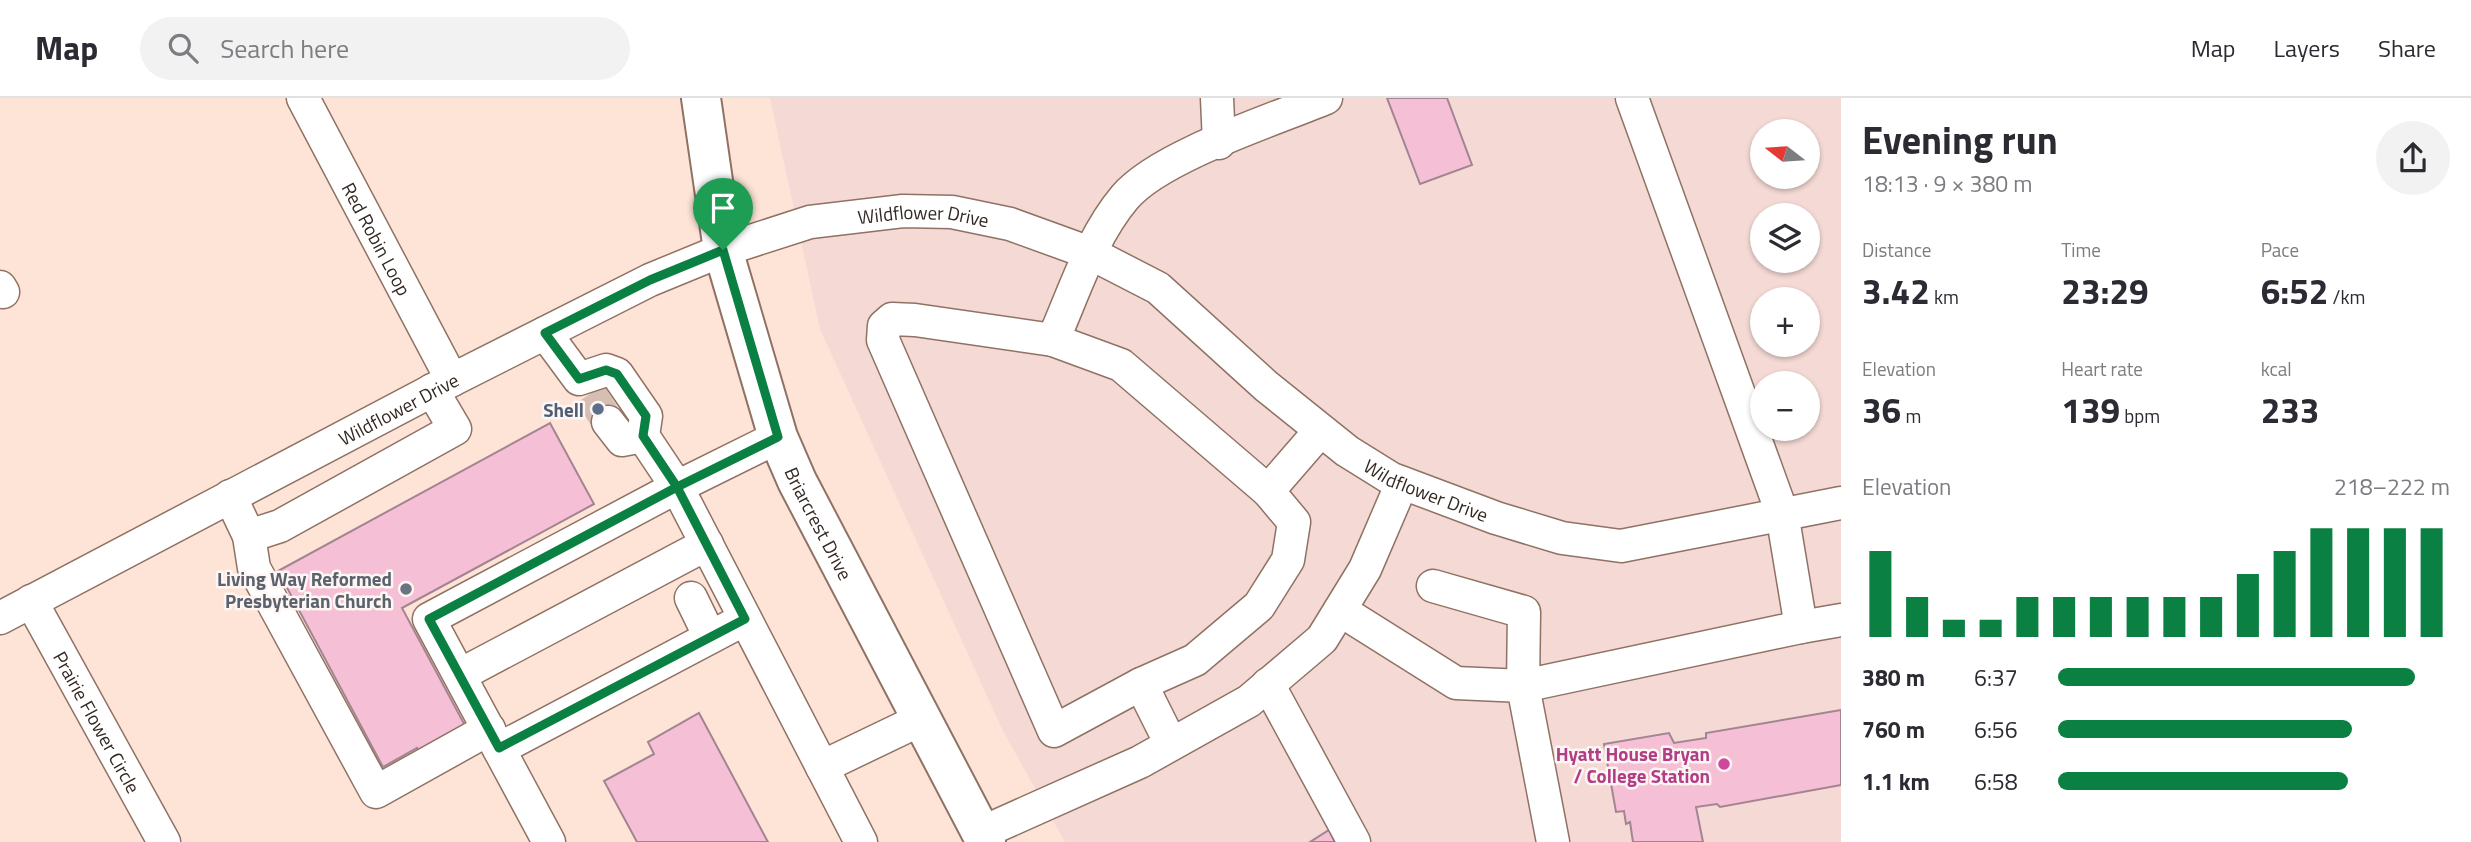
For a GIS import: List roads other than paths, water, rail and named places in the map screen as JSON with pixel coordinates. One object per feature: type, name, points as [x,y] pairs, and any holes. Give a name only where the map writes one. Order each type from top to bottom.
[{"type":"main road","name":"Briarcrest Drive","points":[[701,98],[723,250],[778,437],[797,481],[983,837]]},
{"type":"street","name":"Red Robin Loop","points":[[249,536],[280,526],[455,429],[442,385],[303,98]]},
{"type":"street","points":[[1217,98],[1219,143]]},
{"type":"street","points":[[1053,340],[1090,253],[1126,196],[1175,159],[1326,98]]},
{"type":"street","points":[[1632,98],[1782,513],[1801,627]]},
{"type":"street","name":"Wildflower Drive","points":[[0,618],[442,385],[650,280],[723,250],[810,222],[903,211],[952,212],[1010,224],[1090,253],[1158,288],[1320,431],[1347,451],[1402,483],[1496,518],[1562,538],[1621,546],[1841,503]]},
{"type":"street","points":[[892,319],[1053,340],[1121,365],[1269,491],[1294,522],[1288,560],[1259,606],[1195,660],[1141,684],[1054,731],[883,340],[884,326],[892,319]]},
{"type":"street","points":[[545,333],[585,387],[606,370],[617,374],[646,416],[643,436],[677,487],[861,842]]},
{"type":"street","points":[[608,422],[622,440],[643,436]]},
{"type":"street","points":[[1269,491],[1320,431]]},
{"type":"street","points":[[549,842],[429,619],[677,487],[778,437]]},
{"type":"street","points":[[983,837],[1140,762],[1249,701],[1322,639],[1365,569],[1402,483]]},
{"type":"street","points":[[230,496],[249,536],[254,568],[376,792],[494,739],[745,619]]},
{"type":"street","points":[[460,675],[683,581],[706,544]]},
{"type":"street","points":[[683,581],[710,637]]},
{"type":"street","points":[[1433,586],[1524,612],[1523,686],[1553,842]]},
{"type":"street","name":"Prairie Flower Circle","points":[[31,601],[164,842]]},
{"type":"street","points":[[1340,610],[1456,683],[1523,686],[1841,620]]},
{"type":"street","points":[[1141,684],[1171,744]]},
{"type":"street","points":[[1268,684],[1354,842]]},
{"type":"street","points":[[822,768],[922,719]]},
{"type":"tunnel","points":[[590,394],[608,422]]},
{"type":"place","name":"Shell","points":[[598,409]]},
{"type":"place","name":"Living Way Reformed Presbyterian Church","points":[[406,589]]},
{"type":"place","name":"Hyatt House Bryan / College Station","points":[[1724,764]]}]
